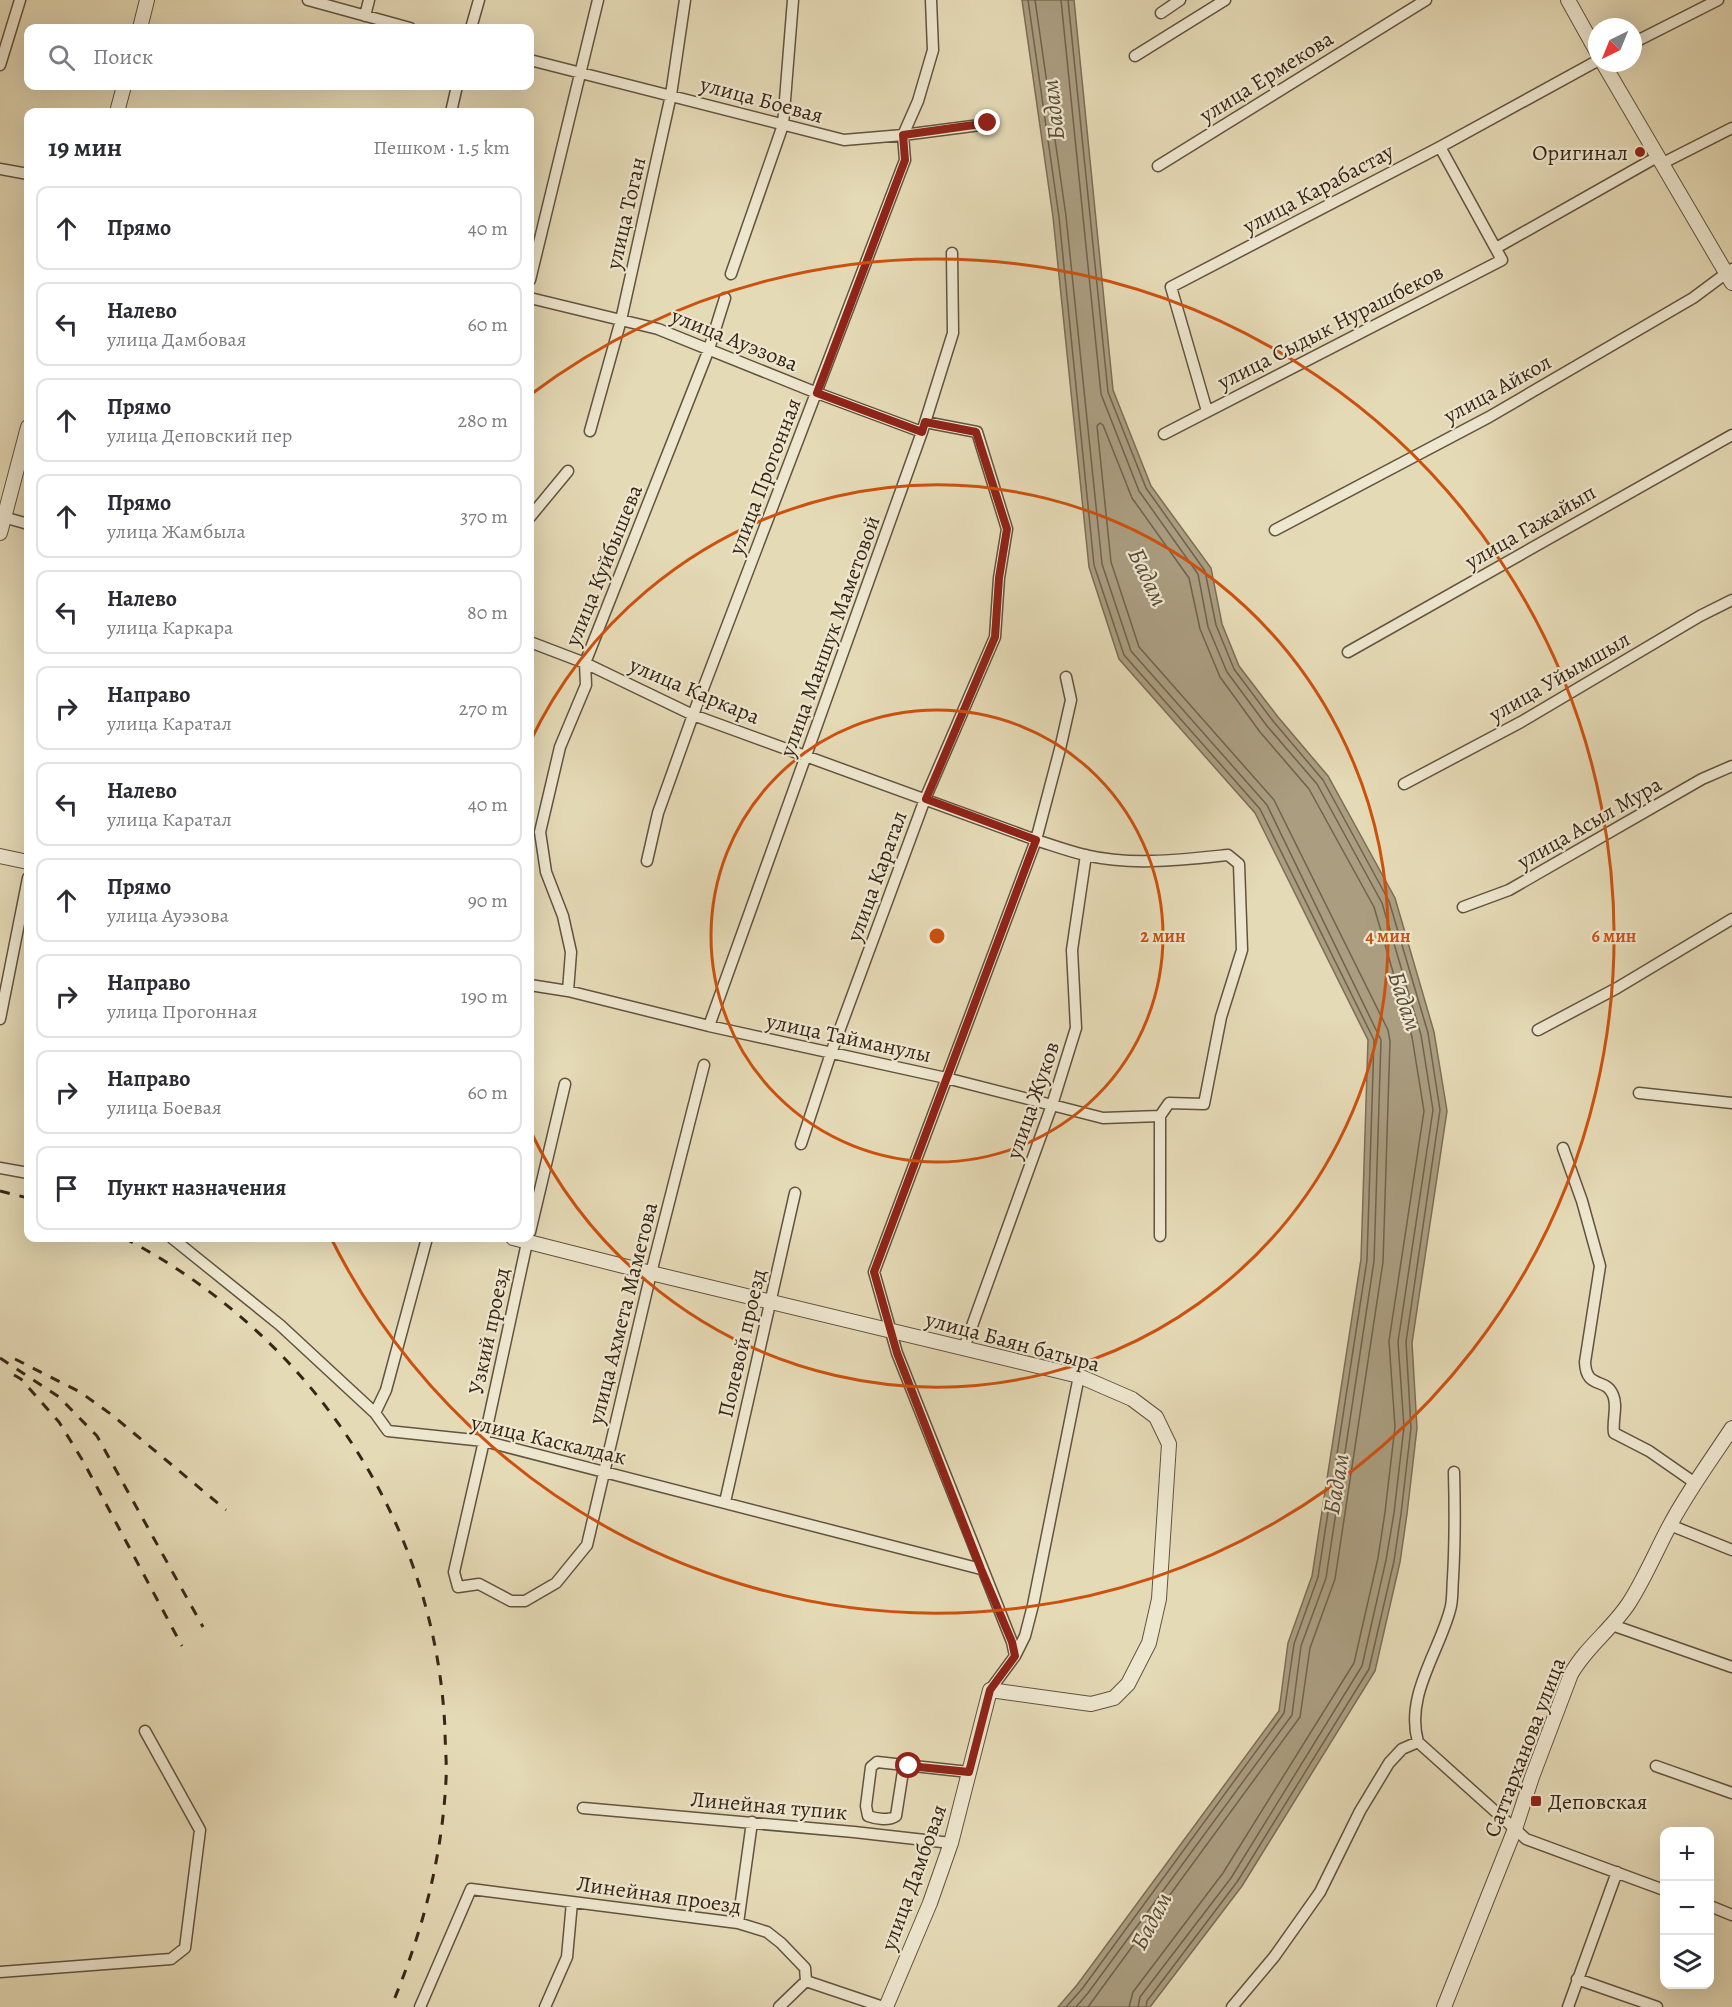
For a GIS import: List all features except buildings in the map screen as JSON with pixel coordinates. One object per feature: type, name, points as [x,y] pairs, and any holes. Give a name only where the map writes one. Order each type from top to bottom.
[{"type":"street","points":[[0,65],[20,0]]},
{"type":"street","points":[[141,24],[147,0]]},
{"type":"street","points":[[308,0],[395,24]]},
{"type":"street","points":[[365,16],[369,0]]},
{"type":"street","points":[[472,24],[479,0]]},
{"type":"street","points":[[534,263],[598,0]]},
{"type":"street","name":"улица Тоган","points":[[590,431],[621,320],[671,95],[685,0]]},
{"type":"street","points":[[731,274],[783,125],[793,0]]},
{"type":"street","name":"улица Прогонная","points":[[647,861],[658,813],[693,715],[905,160],[903,135],[918,101],[933,51],[931,0]]},
{"type":"street","points":[[1161,13],[1180,0]]},
{"type":"street","points":[[1136,56],[1225,0]]},
{"type":"street","name":"улица Ермекова","points":[[1158,166],[1426,0]]},
{"type":"street","points":[[1568,0],[1588,36]]},
{"type":"street","points":[[1642,38],[1719,0]]},
{"type":"street","name":"улица Боевая","points":[[534,61],[844,140],[903,135],[988,123]]},
{"type":"street","name":"улица Карабастау","points":[[1207,411],[1171,287],[1440,147],[1588,66]]},
{"type":"street","points":[[1608,72],[1730,275]]},
{"type":"street","points":[[118,108],[123,90]]},
{"type":"street","points":[[452,108],[456,90]]},
{"type":"street","points":[[1440,147],[1496,248],[1659,160],[1732,129]]},
{"type":"street","points":[[0,169],[24,173]]},
{"type":"street","name":"улица Сыдык Нурашбеков","points":[[1164,434],[1502,260],[1496,248]]},
{"type":"street","name":"улица Маншук Маметовой","points":[[709,1026],[924,427],[953,333],[952,253]]},
{"type":"street","name":"улица Айкол","points":[[1275,530],[1489,417],[1730,275]]},
{"type":"street","name":"улица Куйбышева","points":[[568,991],[571,952],[563,916],[546,872],[540,832],[560,747],[586,685],[585,663],[709,349],[725,298]]},
{"type":"street","name":"улица Ауэзова","points":[[534,299],[658,329],[817,393],[924,427]]},
{"type":"street","name":"улица Каратал","points":[[801,1144],[831,1053],[926,799],[995,637],[999,578],[1007,529],[976,432],[924,427]]},
{"type":"street","name":"улица Гажайып","points":[[1348,652],[1732,435]]},
{"type":"street","points":[[0,533],[2,517],[24,441]]},
{"type":"street","points":[[534,512],[568,471]]},
{"type":"street","points":[[2,517],[24,524]]},
{"type":"street","name":"улица Уйымшыл","points":[[1404,784],[1521,722],[1700,616],[1732,600]]},
{"type":"street","name":"улица Каркара","points":[[534,644],[585,663],[693,715],[1036,840],[1086,855],[1157,862],[1228,855],[1239,864],[1242,950],[1222,1013],[1204,1104],[1169,1103],[1160,1116]]},
{"type":"street","points":[[1015,1656],[1012,1642],[981,1569],[897,1353],[874,1272],[1036,840],[1071,700],[1066,677]]},
{"type":"street","name":"улица Асыл Мура","points":[[1464,907],[1509,890],[1702,780],[1732,766]]},
{"type":"street","name":"улица Жуков","points":[[964,1348],[1052,1105],[1076,1028],[1072,950],[1086,855]]},
{"type":"street","points":[[0,856],[24,861]]},
{"type":"street","points":[[0,1019],[24,898]]},
{"type":"street","points":[[1538,1030],[1627,983],[1732,919]]},
{"type":"street","name":"улица Тайманулы","points":[[534,986],[568,991],[709,1026],[946,1078],[1103,1118],[1160,1116]]},
{"type":"street","name":"улица Ахмета Маметова","points":[[453,1572],[458,1587],[479,1584],[511,1600],[525,1601],[556,1583],[587,1545],[651,1273],[704,1065]]},
{"type":"street","name":"Узкий проезд","points":[[534,1212],[565,1084]]},
{"type":"street","points":[[1640,1093],[1732,1104]]},
{"type":"street","points":[[1160,1116],[1160,1236]]},
{"type":"street","points":[[1563,1148],[1582,1201],[1600,1266],[1585,1362],[1586,1373],[1589,1378],[1612,1392],[1615,1398],[1612,1423],[1614,1433],[1649,1450],[1695,1483]]},
{"type":"street","points":[[0,1168],[24,1172]]},
{"type":"street","name":"Полевой проезд","points":[[725,1502],[795,1193]]},
{"type":"street","name":"улица Баян батыра","points":[[534,1239],[651,1273],[1079,1376],[1132,1399],[1156,1417],[1169,1444],[1159,1599],[1149,1643],[1128,1684],[1114,1698],[1091,1704],[990,1690]]},
{"type":"street","name":"улица Каскалдак","points":[[177,1242],[280,1325],[375,1413],[388,1431],[484,1441],[981,1569]]},
{"type":"street","points":[[375,1413],[386,1390],[426,1242]]},
{"type":"street","name":"Узкий проезд","points":[[453,1572],[527,1242]]},
{"type":"street","points":[[990,1690],[1015,1656],[1025,1636],[1079,1376]]},
{"type":"street","name":"Саттарханова улица","points":[[1444,2007],[1515,1829],[1571,1674],[1588,1649],[1612,1625],[1646,1574],[1670,1525],[1732,1428]]},
{"type":"street","points":[[1454,1472],[1455,1533],[1451,1609],[1414,1710],[1418,1742],[1526,1839],[1660,1888]]},
{"type":"street","points":[[1670,1525],[1732,1550]]},
{"type":"street","points":[[1612,1625],[1732,1667]]},
{"type":"street","name":"улица Дамбовая","points":[[885,2007],[930,1903],[951,1844],[990,1690]]},
{"type":"street","points":[[0,1972],[171,1959],[185,1948],[200,1830],[145,1731]]},
{"type":"street","points":[[1232,2007],[1274,1957],[1320,1892],[1360,1811],[1389,1762],[1402,1749],[1418,1742]]},
{"type":"street","points":[[904,1765],[894,1819],[868,1816],[866,1806],[871,1767],[878,1762],[969,1772]]},
{"type":"street","points":[[1656,1766],[1732,1793]]},
{"type":"street","name":"Линейная тупик","points":[[583,1808],[752,1822],[951,1844]]},
{"type":"street","points":[[738,1923],[752,1822]]},
{"type":"street","points":[[1568,2007],[1617,1872]]},
{"type":"street","name":"Линейная проезд","points":[[420,2007],[471,1889],[738,1923],[767,1932],[805,1968],[806,1981]]},
{"type":"street","points":[[545,2007],[567,1957],[572,1902]]},
{"type":"street","points":[[1714,1908],[1732,1915]]},
{"type":"street","points":[[1577,1978],[1657,2007]]},
{"type":"street","points":[[779,2007],[806,1981],[885,2007]]},
{"type":"water","name":"Бадам","points":[[1022,0],[1074,0],[1113,390],[1151,486],[1211,568],[1222,624],[1239,666],[1328,776],[1395,898],[1434,1032],[1447,1111],[1412,1343],[1417,1428],[1407,1514],[1400,1562],[1375,1671],[1242,1886],[1150,2007],[1058,2007],[1077,1985],[1279,1711],[1288,1643],[1312,1576],[1361,1259],[1368,1040],[1255,813],[1119,659],[1089,567],[1053,217]]},
{"type":"railway","points":[[0,1191],[24,1197]]},
{"type":"railway","points":[[131,1242],[191,1278],[251,1326],[304,1380],[350,1441],[388,1507],[417,1578],[436,1653],[445,1730],[446,1780],[440,1839],[429,1896],[412,1952],[391,2007]]},
{"type":"railway","points":[[0,1358],[59,1397],[97,1436],[203,1627]]},
{"type":"railway","points":[[15,1359],[80,1392],[112,1415],[226,1510]]},
{"type":"railway","points":[[14,1375],[21,1379],[59,1422],[83,1461],[182,1646]]},
{"type":"place","name":"Оригинал","points":[[1640,152]]},
{"type":"place","name":"Деповская","points":[[1536,1801]]},
{"type":"route","points":[[909,1766],[969,1772],[990,1690],[1015,1656],[1012,1642],[981,1569],[897,1353],[874,1272],[1036,840],[926,799],[995,637],[999,578],[1007,529],[976,432],[925,422],[922,432],[817,393],[905,160],[903,135],[988,123]]}]
